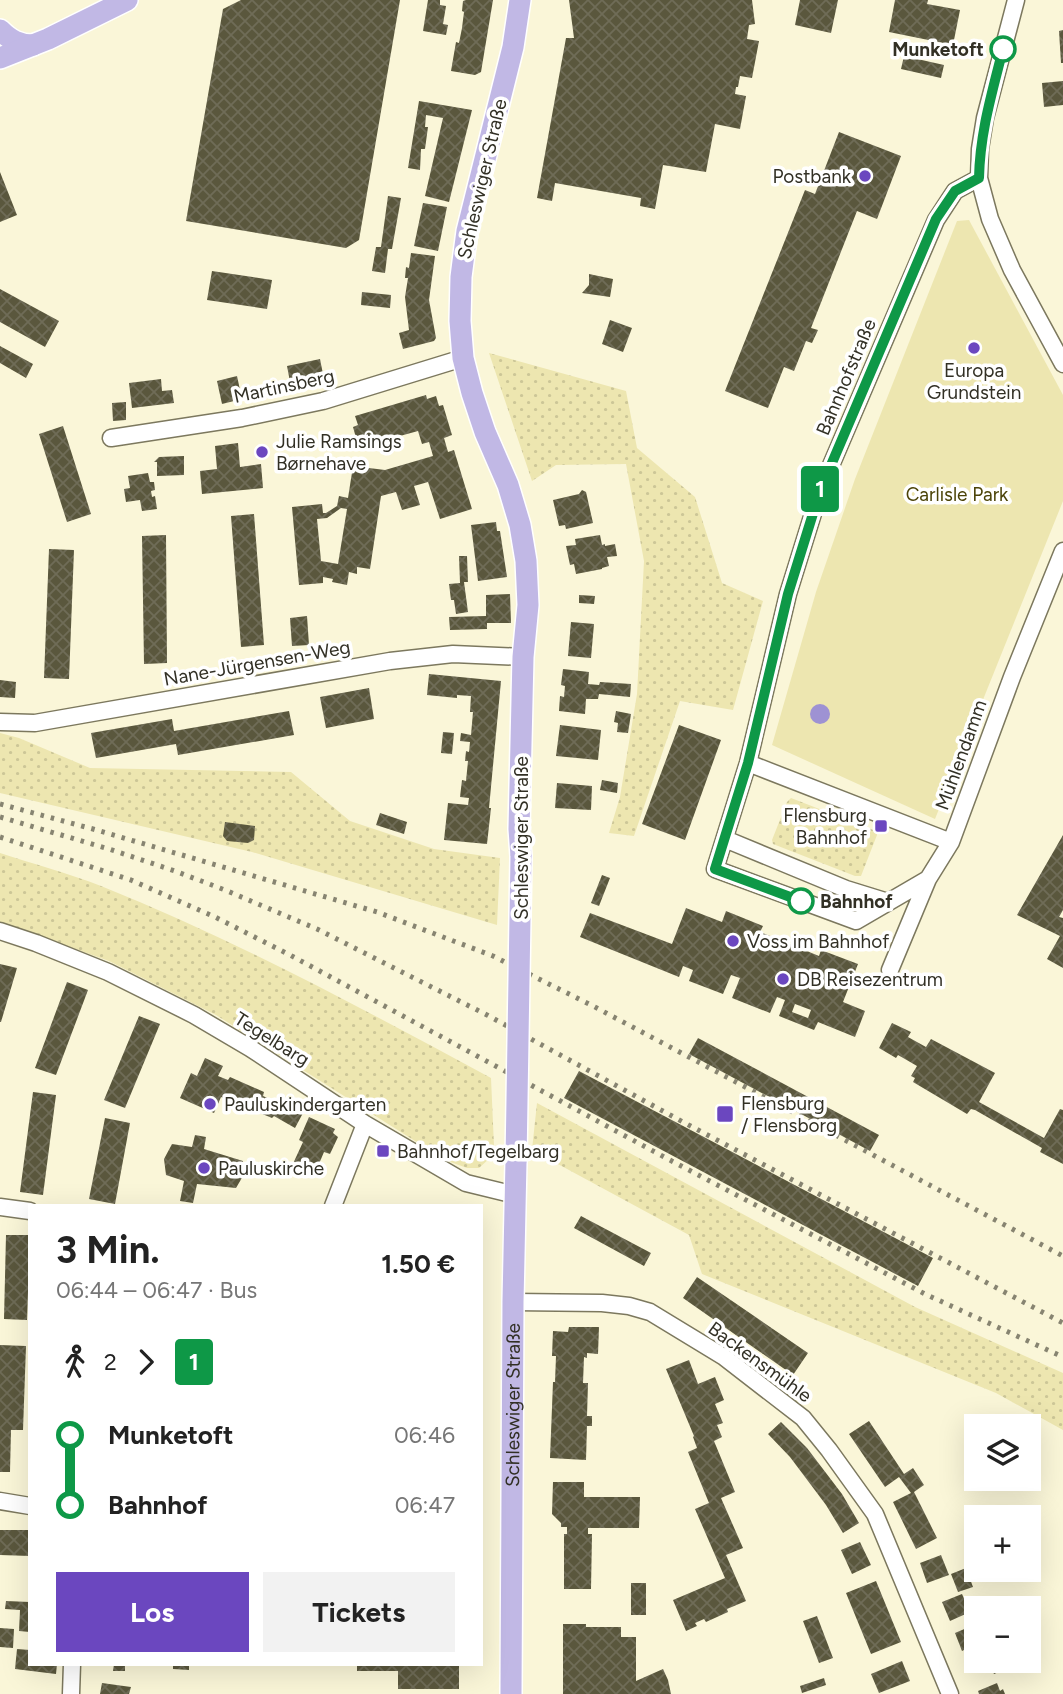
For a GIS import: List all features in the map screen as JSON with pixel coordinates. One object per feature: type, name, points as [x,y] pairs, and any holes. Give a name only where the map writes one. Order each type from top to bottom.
[{"type":"main road","points":[[0,58],[33,46],[127,0]]},
{"type":"main road","name":"Schleswiger Straße","points":[[511,1694],[513,1301],[521,856],[519,829],[523,657],[528,604],[526,561],[520,525],[508,485],[477,406],[463,358],[460,321],[461,277],[467,231],[513,47],[520,0]]},
{"type":"main road","points":[[0,30],[15,42],[33,46]]},
{"type":"street","points":[[1016,0],[985,118],[979,178],[990,219],[1012,270],[1063,364]]},
{"type":"street","name":"Bahnhofstraße","points":[[888,902],[856,920],[715,869],[748,763],[788,594],[820,491],[936,219],[955,191],[979,178]]},
{"type":"street","name":"Martinsberg","points":[[111,438],[242,418],[323,401],[463,358]]},
{"type":"street","name":"Mühlendamm","points":[[890,970],[928,878],[951,842],[1012,677],[1063,551]]},
{"type":"street","name":"Nane-Jürgensen-Weg","points":[[0,722],[35,723],[390,661],[453,654],[523,657]]},
{"type":"street","points":[[748,763],[951,842]]},
{"type":"street","points":[[725,839],[846,889],[888,902],[928,878]]},
{"type":"street","name":"Tegelbarg","points":[[0,931],[108,972],[194,1015],[250,1048],[365,1124],[466,1183],[515,1195]]},
{"type":"street","points":[[334,1204],[365,1124]]},
{"type":"street","points":[[0,1207],[28,1210]]},
{"type":"street","name":"Backensmühle","points":[[513,1301],[602,1303],[650,1312],[724,1357],[803,1418],[875,1514],[950,1694]]},
{"type":"street","points":[[0,1501],[28,1506]]},
{"type":"street","points":[[71,1694],[72,1666]]},
{"type":"green space","name":"Carlisle Park","points":[[969,220],[1063,395],[1063,501],[935,819],[772,745],[816,592],[855,479],[957,221]]},
{"type":"green space","points":[[489,353],[626,391],[637,448],[695,497],[722,583],[763,601],[733,710],[680,701],[634,836],[609,833],[620,797],[637,694],[644,561],[626,464],[556,465],[532,481]]},
{"type":"green space","points":[[0,733],[19,738],[90,768],[291,772],[350,821],[434,849],[500,858],[497,925],[252,852],[0,793]]},
{"type":"green space","points":[[791,798],[876,831],[877,835],[861,876],[773,844],[772,840]]},
{"type":"green space","points":[[0,853],[101,886],[201,929],[347,1001],[491,1078],[494,1146],[490,1158],[479,1168],[467,1168],[445,1160],[216,1015],[109,961],[0,922]]},
{"type":"green space","points":[[537,1103],[915,1307],[1063,1373],[1063,1430],[1041,1418],[1041,1414],[1034,1414],[996,1393],[702,1274],[689,1235],[556,1163],[531,1159]]},
{"type":"shaded area","points":[[820,704],[827,707],[830,714],[827,721],[820,724],[813,721],[810,714],[813,707]]},
{"type":"building","points":[[241,0],[400,0],[359,240],[346,248],[186,221],[223,9]]},
{"type":"building","points":[[428,0],[440,0],[440,5],[446,6],[443,24],[448,25],[446,35],[423,31]]},
{"type":"building","points":[[493,0],[481,72],[475,75],[451,71],[456,42],[459,43],[462,28],[463,1]]},
{"type":"building","points":[[569,0],[752,0],[755,24],[749,25],[747,39],[759,41],[752,78],[740,76],[736,87],[735,94],[746,96],[740,129],[715,124],[706,172],[663,165],[655,209],[640,206],[641,198],[555,183],[552,201],[537,198],[566,38],[574,38]]},
{"type":"building","points":[[800,0],[838,0],[831,33],[795,25]]},
{"type":"building","points":[[895,0],[928,0],[927,4],[960,10],[953,45],[889,32]]},
{"type":"building","points":[[1063,30],[1063,63],[1061,63],[1059,31]]},
{"type":"building","points":[[904,56],[944,65],[941,78],[901,69]]},
{"type":"building","points":[[1063,81],[1063,105],[1044,107],[1042,83]]},
{"type":"building","points":[[419,101],[472,110],[449,202],[425,196],[443,118],[426,115],[425,127],[428,127],[425,149],[421,149],[420,170],[408,168]]},
{"type":"building","points":[[839,132],[901,156],[877,219],[857,211],[811,328],[818,330],[812,343],[806,341],[794,371],[784,367],[768,408],[725,391],[805,190],[815,194]]},
{"type":"building","points":[[0,172],[17,215],[0,222]]},
{"type":"building","points":[[388,196],[401,198],[385,273],[372,271],[376,247],[381,247]]},
{"type":"building","points":[[423,203],[447,207],[438,251],[414,246]]},
{"type":"building","points":[[411,253],[435,256],[429,300],[436,338],[434,341],[403,349],[399,333],[409,330],[405,297],[408,278],[405,278]]},
{"type":"building","points":[[212,271],[272,280],[267,309],[207,300]]},
{"type":"building","points":[[589,274],[613,279],[610,297],[582,293],[589,285]]},
{"type":"building","points":[[0,289],[59,321],[45,347],[0,322]]},
{"type":"building","points":[[362,292],[391,295],[390,308],[361,305]]},
{"type":"building","points":[[610,320],[632,328],[623,352],[602,344]]},
{"type":"building","points":[[0,346],[33,364],[26,378],[0,363]]},
{"type":"building","points":[[320,359],[324,379],[291,387],[287,366]]},
{"type":"building","points":[[237,376],[242,399],[222,404],[217,381]]},
{"type":"building","points":[[161,379],[162,391],[172,390],[174,403],[132,408],[129,383]]},
{"type":"building","points":[[426,395],[427,399],[436,396],[439,406],[443,405],[452,435],[444,438],[448,452],[454,450],[472,509],[440,519],[428,482],[414,486],[420,505],[402,510],[396,492],[381,496],[370,569],[357,567],[357,574],[349,572],[347,585],[323,577],[323,583],[299,585],[292,507],[322,504],[323,513],[326,513],[337,506],[339,496],[348,498],[353,466],[385,470],[433,456],[429,442],[422,444],[418,431],[358,445],[353,427],[358,425],[355,416]],"holes":[[[341,508],[347,509],[338,564],[321,561],[317,519],[327,518]]]},
{"type":"building","points":[[126,402],[126,420],[113,421],[112,403]]},
{"type":"building","points":[[63,426],[91,514],[67,522],[39,434]]},
{"type":"building","points":[[238,443],[240,467],[261,464],[263,488],[202,494],[200,471],[217,469],[215,446]]},
{"type":"building","points":[[184,456],[184,475],[157,476],[157,462],[154,462],[159,457]]},
{"type":"building","points":[[148,473],[150,482],[154,482],[155,490],[151,491],[152,497],[155,496],[157,509],[142,511],[140,500],[126,502],[124,489],[130,488],[128,476]]},
{"type":"building","points":[[582,490],[586,492],[593,523],[566,529],[565,525],[559,526],[553,500],[579,494]]},
{"type":"building","points":[[254,514],[264,645],[241,647],[231,516]]},
{"type":"building","points":[[496,522],[497,531],[500,531],[507,577],[478,581],[471,525]]},
{"type":"building","points":[[166,535],[167,663],[144,664],[142,536]]},
{"type":"building","points":[[600,535],[602,545],[615,544],[617,556],[607,557],[609,566],[576,574],[574,564],[570,565],[566,546],[576,545],[575,539]]},
{"type":"building","points":[[49,549],[74,550],[69,679],[44,678]]},
{"type":"building","points":[[459,556],[467,556],[468,582],[464,582],[468,612],[456,614],[449,584],[460,583]]},
{"type":"building","points":[[510,594],[511,623],[487,623],[487,629],[450,630],[449,617],[486,616],[486,595]]},
{"type":"building","points":[[579,595],[595,596],[594,604],[579,603]]},
{"type":"building","points":[[307,616],[309,645],[292,646],[290,618]]},
{"type":"building","points":[[571,622],[594,624],[591,658],[568,656]]},
{"type":"building","points":[[563,669],[589,672],[588,684],[631,684],[630,697],[599,694],[598,699],[586,699],[585,714],[559,711],[560,696],[564,697],[565,686],[561,685]]},
{"type":"building","points":[[429,674],[501,681],[487,844],[444,840],[448,803],[468,805],[469,798],[460,797],[462,780],[466,781],[466,751],[469,752],[470,742],[460,741],[461,733],[471,735],[473,712],[470,712],[471,696],[457,695],[457,698],[427,695]]},
{"type":"building","points":[[0,680],[16,682],[15,698],[0,697]]},
{"type":"building","points":[[369,688],[374,719],[326,728],[320,697]]},
{"type":"building","points":[[289,711],[294,735],[178,755],[176,744],[96,758],[91,733],[172,719],[174,731]]},
{"type":"building","points":[[616,711],[631,714],[628,733],[617,732],[618,723],[614,722]]},
{"type":"building","points":[[560,725],[601,730],[598,760],[556,756]]},
{"type":"building","points":[[679,725],[721,740],[685,840],[642,824]]},
{"type":"building","points":[[443,732],[454,733],[452,754],[441,753]]},
{"type":"building","points":[[602,780],[618,783],[617,793],[600,790]]},
{"type":"building","points":[[557,783],[592,786],[591,810],[555,808]]},
{"type":"building","points":[[380,813],[407,822],[404,834],[376,825]]},
{"type":"building","points":[[225,822],[255,826],[254,840],[248,843],[227,841],[223,836]]},
{"type":"building","points":[[1063,835],[1063,910],[1059,917],[1063,918],[1063,968],[1047,959],[1060,936],[1017,915]]},
{"type":"building","points":[[602,875],[610,878],[599,906],[591,903]]},
{"type":"building","points":[[686,908],[722,922],[726,911],[763,926],[760,932],[819,956],[821,950],[858,964],[843,1002],[865,1011],[855,1037],[818,1022],[814,1030],[779,1016],[785,1000],[777,997],[770,1013],[732,998],[740,978],[731,975],[723,994],[689,981],[693,970],[683,966],[679,977],[580,937],[590,913],[672,944]],"holes":[[[795,1004],[811,1010],[808,1018],[792,1012]]]},
{"type":"building","points":[[0,964],[17,968],[1,1022],[0,1022]]},
{"type":"building","points":[[67,982],[88,990],[56,1075],[35,1068]]},
{"type":"building","points":[[139,1016],[160,1024],[125,1108],[104,1100]]},
{"type":"building","points":[[892,1023],[911,1032],[908,1037],[926,1047],[931,1039],[995,1073],[979,1102],[1044,1138],[1060,1109],[1063,1110],[1063,1164],[1040,1152],[1042,1148],[975,1110],[971,1109],[967,1114],[913,1082],[915,1078],[911,1076],[917,1066],[879,1048]]},
{"type":"building","points":[[698,1038],[879,1135],[870,1151],[689,1054]]},
{"type":"building","points":[[205,1058],[223,1066],[218,1076],[228,1080],[230,1077],[264,1092],[263,1096],[303,1113],[295,1128],[274,1116],[272,1118],[221,1097],[214,1113],[180,1098],[191,1073],[197,1076]]},
{"type":"building","points":[[579,1071],[933,1258],[918,1286],[564,1098]]},
{"type":"building","points":[[33,1092],[56,1095],[43,1195],[20,1192]]},
{"type":"building","points":[[309,1117],[335,1129],[333,1133],[338,1137],[330,1154],[324,1152],[313,1178],[291,1168],[303,1142],[299,1140]]},
{"type":"building","points":[[105,1118],[130,1123],[115,1204],[89,1199]]},
{"type":"building","name":"Pauluskirche","points":[[195,1135],[206,1137],[204,1149],[243,1161],[243,1176],[236,1188],[197,1184],[193,1203],[180,1201],[184,1181],[166,1175],[164,1159],[172,1144],[192,1147]]},
{"type":"building","points":[[581,1216],[651,1253],[644,1266],[574,1228]]},
{"type":"building","points":[[6,1235],[28,1235],[27,1320],[4,1319]]},
{"type":"building","points":[[697,1277],[808,1353],[793,1375],[683,1298]]},
{"type":"building","points":[[569,1327],[599,1327],[598,1354],[587,1353],[587,1358],[584,1357],[583,1383],[588,1383],[587,1416],[592,1416],[592,1426],[587,1426],[586,1460],[550,1458],[556,1356],[552,1356],[553,1331],[568,1332]]},
{"type":"building","points":[[0,1345],[26,1346],[23,1430],[11,1430],[10,1472],[0,1472]]},
{"type":"building","points":[[689,1360],[698,1384],[715,1377],[724,1400],[715,1404],[723,1423],[717,1425],[722,1437],[714,1441],[735,1492],[721,1498],[743,1548],[726,1555],[746,1601],[706,1622],[704,1619],[695,1623],[697,1626],[686,1631],[673,1600],[725,1578],[695,1509],[709,1503],[688,1452],[697,1448],[694,1436],[666,1369]]},
{"type":"building","points":[[869,1421],[904,1474],[913,1468],[924,1485],[914,1492],[937,1538],[916,1549],[893,1502],[911,1493],[899,1477],[885,1487],[849,1434]]},
{"type":"building","points":[[781,1422],[807,1448],[842,1494],[859,1523],[843,1533],[790,1457],[768,1434]]},
{"type":"building","points":[[553,1482],[584,1482],[584,1497],[640,1497],[639,1528],[588,1528],[588,1534],[592,1534],[591,1589],[564,1589],[564,1534],[567,1534],[567,1527],[561,1527],[561,1523],[552,1514]]},
{"type":"building","points":[[0,1530],[28,1530],[28,1556],[0,1555]]},
{"type":"building","points":[[860,1542],[871,1565],[852,1574],[841,1550]]},
{"type":"building","points":[[941,1555],[949,1575],[927,1583],[920,1563]]},
{"type":"building","points":[[964,1569],[964,1582],[971,1582],[973,1587],[958,1592],[951,1574]]},
{"type":"building","points":[[876,1581],[901,1642],[871,1654],[846,1593]]},
{"type":"building","points":[[631,1583],[646,1583],[646,1615],[631,1615]]},
{"type":"building","points":[[962,1594],[964,1615],[950,1621],[942,1602]]},
{"type":"building","points":[[6,1601],[28,1602],[28,1632],[19,1631],[20,1610],[5,1609]]},
{"type":"building","points":[[817,1616],[833,1658],[819,1663],[803,1621]]},
{"type":"building","points":[[563,1624],[621,1627],[621,1637],[636,1637],[636,1681],[663,1669],[671,1694],[563,1694]]},
{"type":"building","points":[[0,1628],[14,1629],[13,1648],[0,1647]]},
{"type":"building","points":[[964,1629],[962,1651],[955,1633]]},
{"type":"building","points":[[17,1649],[28,1650],[28,1666],[57,1666],[56,1674],[15,1669]]},
{"type":"building","points":[[902,1661],[910,1681],[879,1693],[871,1674]]},
{"type":"building","points":[[114,1666],[125,1666],[125,1671],[113,1671]]},
{"type":"building","points":[[173,1666],[189,1666],[189,1670],[173,1669]]},
{"type":"building","points":[[357,1666],[459,1666],[459,1689],[398,1689],[398,1671],[357,1671]]},
{"type":"building","points":[[824,1678],[826,1685],[802,1693],[800,1686]]},
{"type":"building","points":[[102,1683],[131,1687],[129,1694],[100,1694]]},
{"type":"building","points":[[997,1683],[1000,1691],[1003,1689],[1005,1694],[979,1694],[978,1691]]},
{"type":"railway","points":[[0,804],[377,912],[493,956],[593,1006],[1063,1256]]},
{"type":"railway","points":[[0,817],[175,871],[317,929],[487,1015],[1063,1323]]},
{"type":"railway","points":[[0,837],[131,880],[215,917],[925,1294],[1063,1357]]},
{"type":"bus line","name":"1","points":[[801,901],[715,869],[748,763],[788,594],[820,491],[936,219],[955,191],[979,178],[985,118],[1003,49]]},
{"type":"place","name":"Munketoft","points":[[1003,49]]},
{"type":"place","name":"Postbank","points":[[865,176]]},
{"type":"place","name":"Europa Grundstein","points":[[974,348]]},
{"type":"place","name":"Julie Ramsings Børnehave","points":[[262,452]]},
{"type":"place","name":"Flensburg Bahnhof","points":[[881,826]]},
{"type":"place","name":"Bahnhof","points":[[801,901]]},
{"type":"place","name":"Voss im Bahnhof","points":[[733,941]]},
{"type":"place","name":"DB Reisezentrum","points":[[783,979]]},
{"type":"place","name":"Pauluskindergarten","points":[[210,1104]]},
{"type":"place","name":"Flensburg / Flensborg","points":[[725,1114]]},
{"type":"place","name":"Bahnhof/Tegelbarg","points":[[383,1151]]},
{"type":"place","name":"Pauluskirche","points":[[204,1168]]}]
